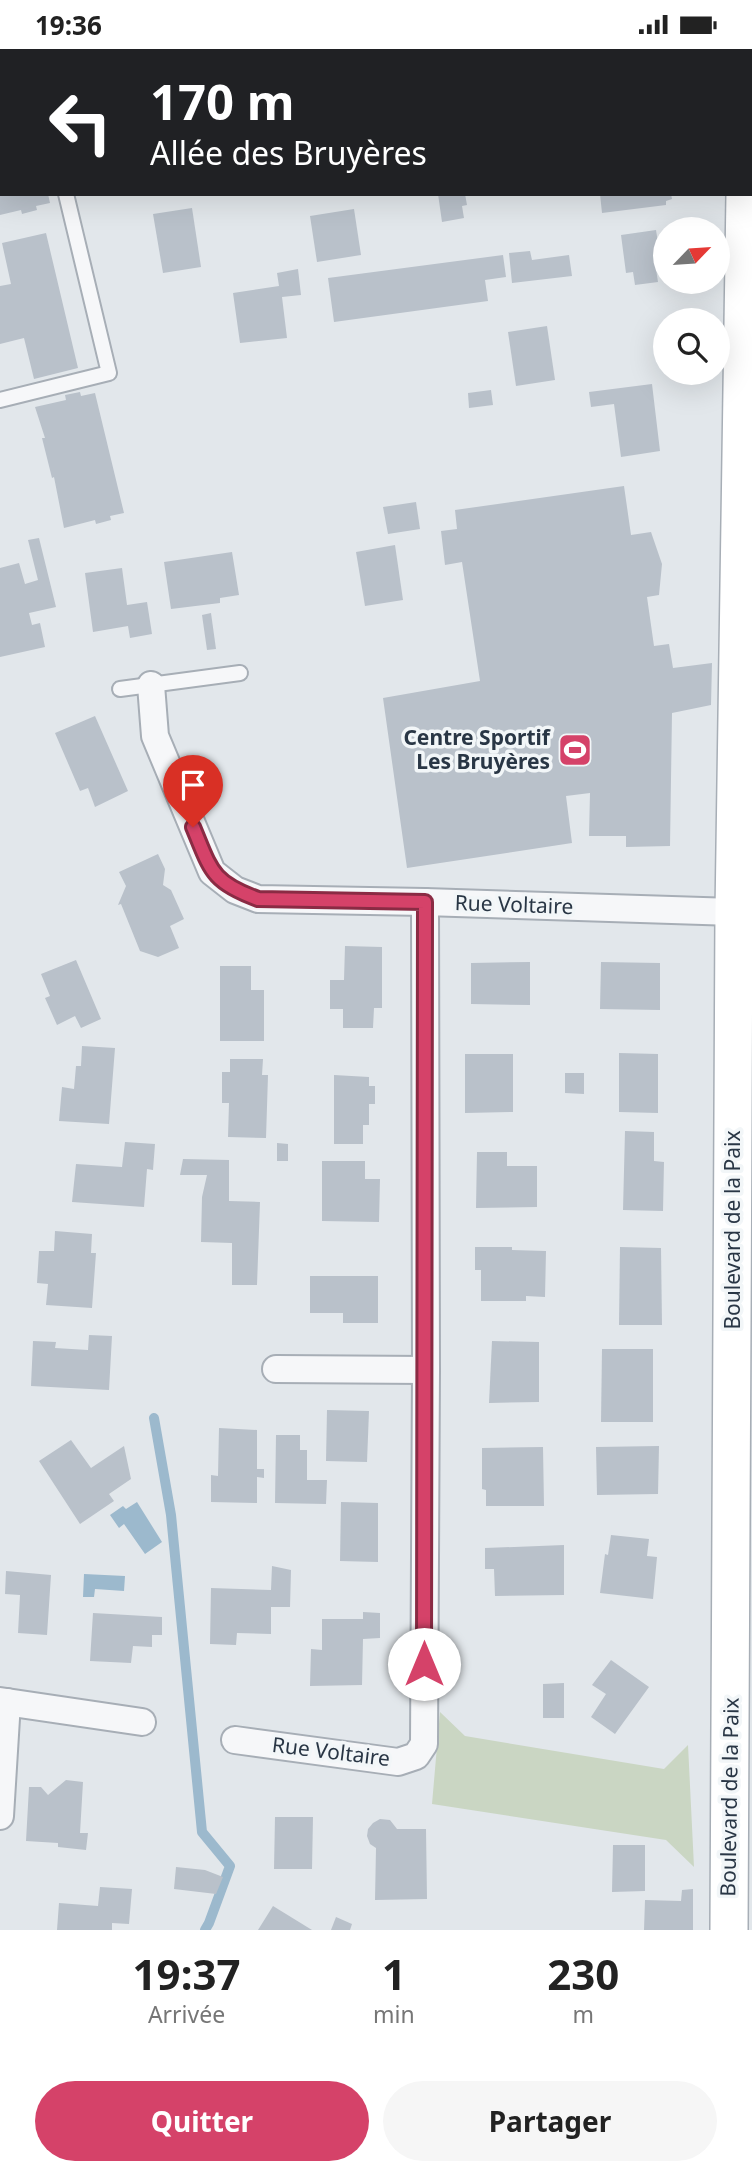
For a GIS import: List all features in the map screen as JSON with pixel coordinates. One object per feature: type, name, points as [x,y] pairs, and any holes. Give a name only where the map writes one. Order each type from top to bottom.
[{"type":"main road","name":"Boulevard de la Paix","points":[[729,1930],[742,1395],[740,894],[744,829],[747,415],[745,196]]},
{"type":"street","points":[[151,685],[155,736],[212,872],[234,890],[258,899],[425,902]]},
{"type":"street","name":"Rue Voltaire","points":[[235,1739],[398,1762],[416,1756],[424,1744],[425,902],[740,894]]},
{"type":"street","points":[[276,1369],[426,1370]]},
{"type":"street","points":[[0,1816],[4,1702],[142,1722]]},
{"type":"lane","points":[[0,400],[109,373],[66,196]]},
{"type":"lane","points":[[120,689],[240,673]]},
{"type":"green space","points":[[440,1712],[465,1736],[664,1769],[688,1745],[694,1867],[666,1840],[432,1804]]},
{"type":"water","points":[[137,1502],[162,1542],[145,1554],[124,1524],[119,1528],[110,1515],[123,1506],[126,1509]]},
{"type":"water","points":[[84,1574],[125,1576],[124,1591],[95,1589],[94,1597],[83,1597]]},
{"type":"building","points":[[0,196],[48,196],[50,203],[36,206],[37,210],[22,214],[21,210],[0,215]]},
{"type":"building","points":[[438,196],[465,196],[467,205],[462,206],[464,218],[442,222]]},
{"type":"building","points":[[600,196],[671,196],[666,205],[602,213]]},
{"type":"building","points":[[192,208],[201,267],[163,273],[153,214]]},
{"type":"building","points":[[354,209],[361,255],[317,262],[310,216]]},
{"type":"building","points":[[653,230],[653,283],[635,285],[633,272],[626,273],[621,235]]},
{"type":"building","points":[[46,233],[78,368],[34,379],[24,338],[0,344],[0,286],[11,284],[2,243]]},
{"type":"building","points":[[530,251],[532,260],[569,255],[572,276],[512,283],[509,253]]},
{"type":"building","points":[[503,255],[506,277],[485,280],[488,301],[334,322],[328,278]]},
{"type":"building","points":[[298,269],[301,295],[282,297],[287,338],[240,343],[233,293],[279,286],[277,273]]},
{"type":"building","points":[[547,326],[555,380],[516,386],[508,332]]},
{"type":"building","points":[[652,384],[660,451],[621,457],[614,404],[591,407],[589,392]]},
{"type":"building","points":[[491,390],[493,405],[469,408],[468,393]]},
{"type":"building","points":[[80,392],[81,396],[95,393],[124,513],[110,516],[111,520],[96,524],[95,520],[64,528],[54,477],[52,478],[42,438],[45,438],[35,407],[66,400],[65,395]]},
{"type":"building","points":[[624,486],[631,535],[651,532],[662,564],[659,595],[647,597],[654,646],[669,644],[673,668],[712,663],[711,705],[672,713],[670,846],[626,847],[626,836],[589,836],[590,793],[566,796],[572,843],[407,868],[383,698],[480,681],[462,562],[445,565],[441,531],[457,529],[455,510]]},
{"type":"building","points":[[416,502],[420,529],[388,534],[383,507]]},
{"type":"building","points":[[39,538],[56,607],[29,613],[32,625],[40,623],[45,647],[0,657],[0,568],[19,563],[25,584],[38,580],[28,540]]},
{"type":"building","points":[[395,545],[403,600],[365,606],[356,552]]},
{"type":"building","points":[[232,552],[239,595],[220,598],[220,603],[171,609],[164,562]]},
{"type":"building","points":[[122,568],[127,605],[147,602],[152,634],[130,638],[128,626],[93,632],[85,573]]},
{"type":"building","points":[[211,613],[216,649],[207,650],[202,615]]},
{"type":"building","points":[[95,716],[128,791],[95,807],[88,788],[80,791],[55,733]]},
{"type":"building","points":[[158,854],[165,869],[163,885],[171,890],[184,919],[170,926],[179,948],[158,957],[140,951],[121,904],[118,905],[126,886],[119,872]]},
{"type":"building","points":[[345,946],[382,947],[382,1008],[374,1008],[373,1028],[343,1028],[343,1009],[330,1009],[330,980],[344,980]]},
{"type":"building","points":[[76,960],[101,1019],[81,1028],[75,1016],[57,1025],[45,998],[50,996],[41,974]]},
{"type":"building","points":[[530,962],[530,1005],[471,1004],[471,963]]},
{"type":"building","points":[[601,962],[660,963],[660,1010],[600,1009]]},
{"type":"building","points":[[220,966],[251,966],[251,990],[264,990],[264,1041],[220,1041]]},
{"type":"building","points":[[82,1046],[115,1048],[109,1124],[59,1121],[62,1087],[74,1089],[76,1066],[81,1066]]},
{"type":"building","points":[[619,1053],[658,1054],[658,1113],[619,1112]]},
{"type":"building","points":[[465,1054],[513,1054],[513,1112],[465,1113]]},
{"type":"building","points":[[230,1059],[263,1059],[262,1075],[268,1075],[266,1138],[228,1137],[229,1103],[222,1103],[222,1072],[230,1072]]},
{"type":"building","points":[[565,1073],[584,1073],[584,1094],[565,1093]]},
{"type":"building","points":[[334,1075],[369,1077],[369,1086],[375,1086],[375,1104],[369,1104],[369,1125],[363,1125],[363,1144],[334,1144]]},
{"type":"building","points":[[625,1131],[654,1132],[654,1161],[664,1162],[663,1211],[623,1210]]},
{"type":"building","points":[[125,1142],[155,1144],[153,1170],[147,1169],[144,1207],[72,1202],[76,1164],[122,1167]]},
{"type":"building","points":[[277,1143],[288,1144],[288,1161],[277,1161]]},
{"type":"building","points":[[477,1152],[507,1152],[507,1166],[537,1166],[537,1207],[476,1208]]},
{"type":"building","points":[[183,1159],[229,1160],[229,1201],[260,1202],[257,1285],[232,1285],[232,1243],[201,1242],[202,1197],[207,1175],[180,1175]]},
{"type":"building","points":[[322,1161],[365,1161],[365,1179],[380,1179],[379,1222],[322,1221]]},
{"type":"building","points":[[55,1231],[92,1234],[91,1253],[96,1253],[92,1308],[46,1305],[48,1284],[37,1283],[39,1251],[54,1251]]},
{"type":"building","points":[[475,1247],[546,1251],[545,1297],[526,1296],[526,1301],[481,1301],[481,1270],[475,1270]]},
{"type":"building","points":[[620,1247],[661,1248],[662,1325],[619,1325]]},
{"type":"building","points":[[310,1276],[378,1276],[378,1323],[343,1323],[343,1313],[310,1313]]},
{"type":"building","points":[[89,1335],[112,1336],[109,1390],[31,1386],[33,1341],[56,1342],[55,1348],[88,1350]]},
{"type":"building","points":[[492,1341],[539,1342],[539,1402],[489,1403]]},
{"type":"building","points":[[602,1349],[653,1349],[653,1422],[601,1422]]},
{"type":"building","points":[[327,1410],[369,1411],[367,1462],[326,1461]]},
{"type":"building","points":[[219,1428],[257,1430],[257,1469],[264,1469],[264,1478],[257,1477],[257,1503],[211,1502],[211,1475],[218,1476]]},
{"type":"building","points":[[276,1435],[300,1435],[300,1450],[307,1450],[307,1480],[327,1480],[326,1504],[275,1503]]},
{"type":"building","points":[[71,1440],[91,1468],[124,1446],[131,1479],[109,1494],[114,1501],[80,1524],[39,1461]]},
{"type":"building","points":[[659,1446],[658,1494],[597,1495],[596,1447]]},
{"type":"building","points":[[543,1447],[544,1506],[486,1506],[486,1490],[482,1489],[482,1448]]},
{"type":"building","points":[[341,1502],[378,1503],[378,1562],[340,1561]]},
{"type":"building","points":[[611,1535],[649,1539],[647,1556],[657,1557],[653,1599],[600,1593],[605,1554],[608,1555]]},
{"type":"building","points":[[564,1545],[564,1595],[495,1596],[494,1569],[485,1569],[485,1548]]},
{"type":"building","points":[[272,1566],[291,1570],[290,1607],[271,1607],[271,1634],[237,1633],[236,1645],[210,1644],[211,1588],[271,1590]]},
{"type":"building","points":[[6,1571],[51,1575],[47,1635],[18,1633],[20,1595],[5,1594]]},
{"type":"building","points":[[363,1612],[380,1613],[380,1638],[363,1639],[362,1685],[310,1686],[311,1649],[322,1650],[322,1619],[363,1619]]},
{"type":"building","points":[[93,1613],[162,1617],[162,1635],[152,1635],[152,1647],[133,1646],[131,1663],[90,1661]]},
{"type":"building","points":[[611,1660],[649,1687],[615,1734],[591,1717],[606,1694],[592,1685]]},
{"type":"building","points":[[564,1683],[564,1718],[543,1718],[543,1684]]},
{"type":"building","points":[[66,1780],[83,1782],[80,1833],[88,1833],[86,1850],[58,1847],[58,1843],[26,1841],[29,1787],[41,1787],[48,1795]]},
{"type":"building","points":[[275,1817],[313,1817],[312,1869],[274,1869]]},
{"type":"building","points":[[380,1819],[390,1820],[397,1829],[426,1829],[427,1899],[375,1900],[376,1848],[370,1844],[367,1836],[368,1829]]},
{"type":"building","points":[[613,1845],[645,1845],[645,1891],[612,1892]]},
{"type":"building","points":[[176,1867],[205,1870],[223,1877],[216,1894],[174,1889]]},
{"type":"building","points":[[100,1887],[132,1889],[129,1924],[112,1923],[112,1930],[57,1930],[59,1903],[98,1906]]},
{"type":"building","points":[[693,1889],[693,1930],[644,1930],[645,1900],[681,1901],[682,1890]]},
{"type":"building","points":[[273,1906],[312,1930],[258,1930]]},
{"type":"building","points":[[336,1917],[352,1924],[350,1930],[331,1930]]},
{"type":"waterway","points":[[154,1418],[171,1515],[202,1832],[230,1866],[205,1930]]},
{"type":"place","name":"Centre Sportif Les Bruyères","points":[[575,750]]},
{"type":"route","points":[[193,827],[212,872],[234,890],[258,899],[425,902],[424,1664]]}]
